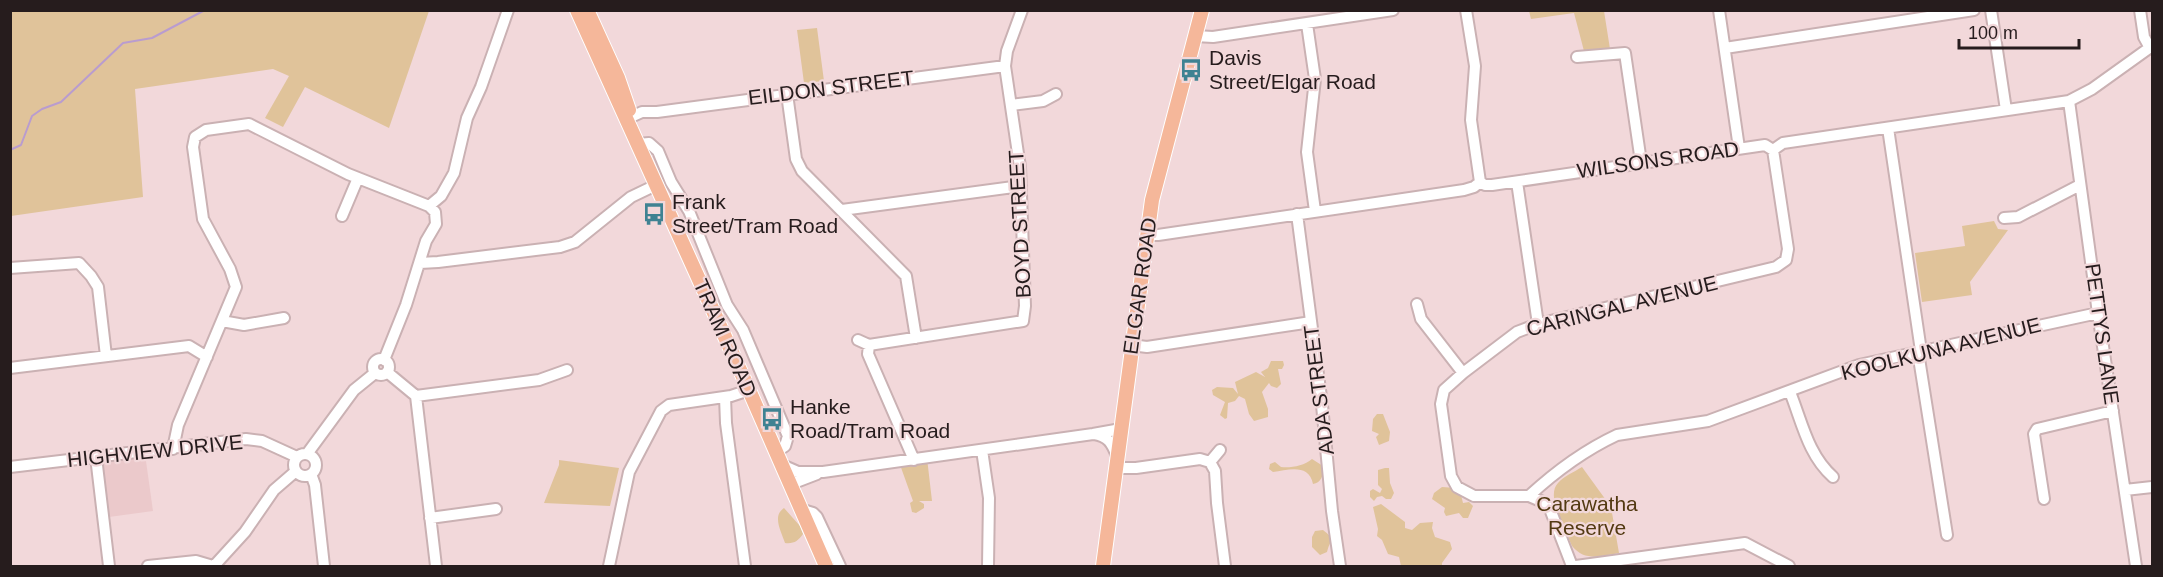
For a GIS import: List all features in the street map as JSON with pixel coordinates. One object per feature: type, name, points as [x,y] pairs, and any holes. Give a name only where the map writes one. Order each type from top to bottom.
[{"type":"main road","name":"TRAM ROAD","points":[[577,10],[618,78],[638,144],[826,567]]},
{"type":"main road","name":"TRAM ROAD","points":[[586,10],[600,48]]},
{"type":"main road","name":"ELGAR ROAD","points":[[1102,567],[1147,235],[1158,178],[1202,10]]},
{"type":"street","points":[[429,206],[441,196],[454,173],[467,118],[481,87],[508,10]]},
{"type":"street","name":"BOYD STREET","points":[[869,345],[1023,321],[1020,167],[1005,66],[1007,51],[1022,10]]},
{"type":"street","points":[[1195,36],[1214,37],[1393,10]]},
{"type":"street","points":[[1466,10],[1475,66],[1471,120],[1480,182]]},
{"type":"street","points":[[1719,10],[1739,148]]},
{"type":"street","points":[[1725,48],[1974,10]]},
{"type":"street","points":[[1991,10],[2006,110]]},
{"type":"street","points":[[2140,10],[2146,42],[2151,47]]},
{"type":"street","points":[[1307,24],[1315,79],[1307,152],[1316,211]]},
{"type":"street","name":"WILSONS ROAD","points":[[1147,235],[1464,190],[1480,182],[1492,185],[1517,182],[1765,145],[1773,150],[1783,143],[2069,101],[2092,89],[2151,47]]},
{"type":"street","points":[[1577,57],[1624,53],[1641,162]]},
{"type":"street","name":"EILDON STREET","points":[[630,121],[642,112],[657,112],[1005,66]]},
{"type":"street","points":[[787,94],[796,159],[802,171],[906,276],[916,338]]},
{"type":"street","points":[[1011,105],[1043,101],[1056,94]]},
{"type":"street","name":"PETTYS LANE","points":[[2069,101],[2136,567]]},
{"type":"street","points":[[173,449],[178,425],[236,286],[231,269],[202,219],[193,147],[195,137],[206,130],[249,124],[358,177],[429,206],[435,212],[436,224],[426,240],[384,360]]},
{"type":"street","points":[[1888,128],[1947,535]]},
{"type":"street","points":[[638,144],[649,143],[658,151],[671,182],[689,211],[727,305],[743,330],[787,431],[788,441],[779,458],[798,472],[823,472],[914,460],[1120,429]]},
{"type":"street","name":"CARINGAL AVENUE","points":[[1543,502],[1529,496],[1474,496],[1457,487],[1451,476],[1441,404],[1444,390],[1518,332],[1538,324],[1776,267],[1786,260],[1788,249],[1773,150]]},
{"type":"street","points":[[342,216],[358,177]]},
{"type":"street","points":[[420,262],[460,259],[574,242],[632,197],[640,186],[655,182]]},
{"type":"street","points":[[1517,182],[1538,324]]},
{"type":"street","points":[[2004,218],[2018,217],[2080,185]]},
{"type":"street","points":[[842,210],[1021,186]]},
{"type":"street","name":"ADA STREET","points":[[1297,214],[1340,567]]},
{"type":"street","points":[[10,268],[79,263],[98,287],[106,356]]},
{"type":"street","points":[[1417,304],[1421,319],[1463,373]]},
{"type":"street","name":"KOOLKUNA AVENUE","points":[[1529,496],[1551,475],[1617,435],[1708,421],[1859,365],[2098,313]]},
{"type":"street","points":[[222,321],[244,325],[284,318]]},
{"type":"street","points":[[1131,345],[1147,347],[1311,322]]},
{"type":"street","points":[[858,340],[869,345],[868,354],[914,460]]},
{"type":"street","points":[[10,368],[189,346],[207,357]]},
{"type":"street","points":[[375,373],[374,363],[378,359],[388,364],[387,372]]},
{"type":"street","points":[[416,396],[539,380],[567,370]]},
{"type":"street","points":[[375,373],[382,375],[387,372]]},
{"type":"street","points":[[387,372],[416,396],[436,567]]},
{"type":"street","points":[[311,474],[301,475],[296,471],[294,464],[354,390],[375,373]]},
{"type":"street","points":[[609,567],[629,472],[661,411],[677,403],[723,397],[749,390]]},
{"type":"street","points":[[1790,392],[1809,444],[1821,466],[1833,477]]},
{"type":"street","points":[[723,397],[745,567]]},
{"type":"street","points":[[2044,499],[2034,434],[2037,429],[2113,411]]},
{"type":"street","points":[[1093,434],[1108,439],[1116,462],[1136,468],[1200,459],[1214,465],[1225,567]]},
{"type":"street","name":"HIGHVIEW DRIVE","points":[[10,467],[246,439],[262,441],[302,456]]},
{"type":"street","points":[[982,450],[989,498],[988,567]]},
{"type":"street","points":[[1209,462],[1220,450]]},
{"type":"street","points":[[302,456],[313,458],[316,464],[311,474],[315,485],[324,567]]},
{"type":"street","points":[[96,457],[109,567]]},
{"type":"street","points":[[148,567],[196,561],[214,567],[245,532],[274,490],[296,471]]},
{"type":"street","points":[[791,484],[823,472]]},
{"type":"street","points":[[1551,475],[1543,502],[1550,508],[1574,567],[1745,543],[1789,567]]},
{"type":"street","points":[[2125,490],[2152,487]]},
{"type":"street","points":[[430,518],[496,509]]},
{"type":"street","points":[[802,510],[813,513],[817,517],[840,567]]},
{"type":"shaded area","points":[[145,454],[153,511],[109,517],[102,469],[104,463],[109,459]]},
{"type":"green space","points":[[10,11],[429,11],[389,128],[305,87],[283,127],[265,118],[289,76],[273,69],[135,89],[143,197],[11,216]]},
{"type":"green space","points":[[1529,11],[1604,11],[1610,49],[1584,51],[1574,13],[1531,19]]},
{"type":"green space","points":[[817,28],[824,81],[804,83],[797,30]]},
{"type":"green space","points":[[1994,221],[1998,229],[2008,230],[1970,282],[1972,295],[1922,302],[1915,253],[1965,246],[1962,226]]},
{"type":"green space","points":[[1271,361],[1283,361],[1284,365],[1282,369],[1278,369],[1281,384],[1277,388],[1269,383],[1262,392],[1268,409],[1268,417],[1254,421],[1249,414],[1245,399],[1239,396],[1235,401],[1228,403],[1227,418],[1220,415],[1225,402],[1213,395],[1212,390],[1217,387],[1233,388],[1238,394],[1235,382],[1256,372],[1265,377],[1261,372],[1268,368]]},
{"type":"green space","points":[[1377,414],[1383,414],[1390,432],[1389,441],[1379,445],[1376,437],[1379,434],[1372,431],[1373,419]]},
{"type":"green space","points":[[927,458],[932,501],[919,501],[924,504],[924,508],[916,513],[912,512],[910,503],[913,501],[899,462]]},
{"type":"green space","points":[[1312,459],[1325,470],[1320,481],[1313,484],[1311,477],[1303,470],[1273,472],[1269,469],[1270,464],[1275,462],[1281,467],[1289,467],[1301,465]]},
{"type":"green space","points":[[559,460],[619,468],[610,506],[544,503]]},
{"type":"green space","name":"Carawatha Reserve","points":[[1582,467],[1611,507],[1619,553],[1594,557],[1582,554],[1572,546],[1562,523],[1555,505],[1555,489],[1563,478]]},
{"type":"green space","points":[[1389,468],[1390,483],[1394,493],[1391,499],[1382,496],[1377,497],[1374,501],[1370,497],[1370,491],[1373,489],[1380,493],[1382,489],[1378,485],[1378,470]]},
{"type":"green space","points":[[1442,487],[1456,488],[1463,503],[1469,502],[1473,506],[1468,518],[1463,518],[1459,513],[1446,516],[1445,508],[1432,499],[1434,493]]},
{"type":"green space","points":[[1381,504],[1405,522],[1405,528],[1412,530],[1420,523],[1433,522],[1435,537],[1450,542],[1452,549],[1442,566],[1401,566],[1399,557],[1388,554],[1382,540],[1377,536],[1378,529],[1373,507]]},
{"type":"green space","points":[[784,508],[800,526],[803,534],[793,542],[785,543],[780,529],[778,519],[780,511]]},
{"type":"green space","points":[[1323,530],[1331,540],[1327,552],[1320,555],[1312,547],[1312,537],[1315,531]]},
{"type":"waterway","points":[[10,150],[21,145],[32,116],[42,109],[61,102],[123,43],[152,38],[205,10]]},
{"type":"place","name":"Davis Street/Elgar Road","points":[[1191,70]]},
{"type":"place","name":"Frank Street/Tram Road","points":[[654,214]]},
{"type":"place","name":"Hanke Road/Tram Road","points":[[772,419]]}]
